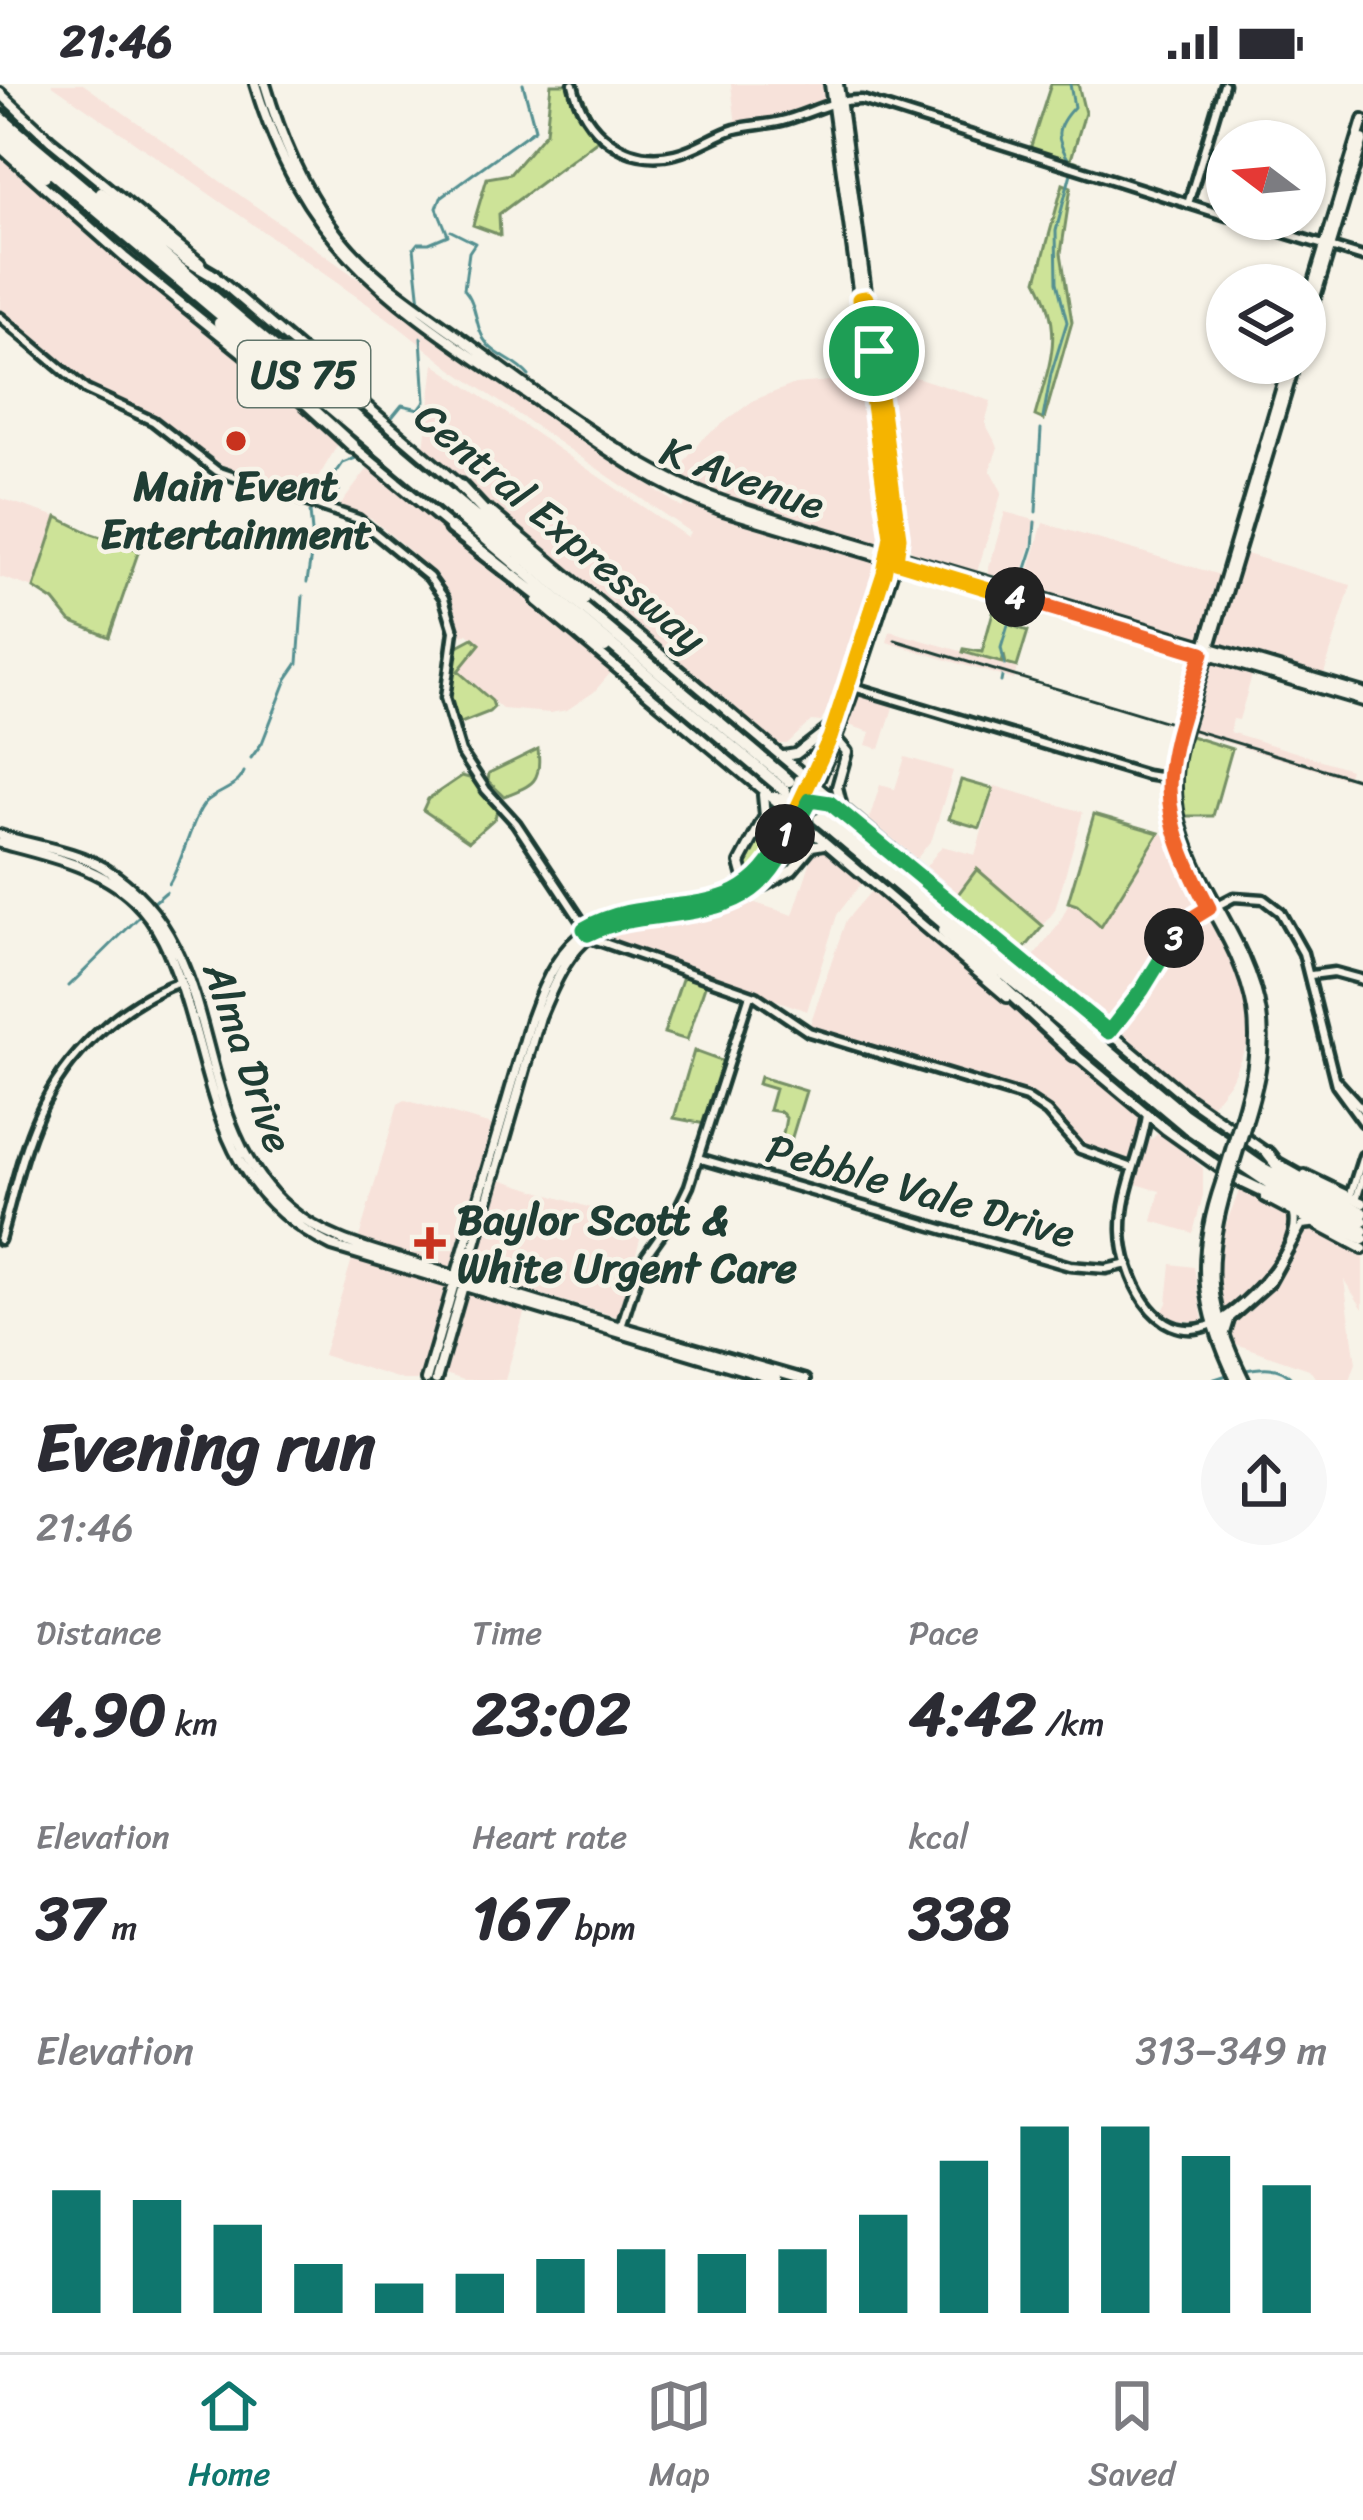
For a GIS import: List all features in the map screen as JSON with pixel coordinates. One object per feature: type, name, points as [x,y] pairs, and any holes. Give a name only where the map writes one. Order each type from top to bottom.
[{"type":"highway","name":"Central Expressway","points":[[0,117],[793,786]]},
{"type":"highway","name":"Central Expressway","points":[[0,129],[622,653],[793,786]]},
{"type":"highway","points":[[0,144],[79,195]]},
{"type":"highway","points":[[61,167],[214,276]]},
{"type":"highway","points":[[209,304],[214,318],[353,446]]},
{"type":"highway","points":[[460,486],[594,609],[610,630]]},
{"type":"highway","points":[[451,528],[605,648],[622,653]]},
{"type":"highway","points":[[810,807],[1190,1119],[1262,1168],[1363,1217]]},
{"type":"highway","points":[[924,901],[968,923],[1087,1014]]},
{"type":"highway","points":[[924,901],[947,936],[1075,1054]]},
{"type":"highway","points":[[924,901],[1197,1135],[1363,1235]]},
{"type":"highway","points":[[1268,1154],[1363,1217]]},
{"type":"highway","points":[[1228,1182],[1363,1235]]},
{"type":"main road","name":"K Avenue","points":[[255,84],[325,230],[355,264],[438,327],[640,463],[730,508],[1363,697]]},
{"type":"main road","name":"K Avenue","points":[[265,84],[271,122]]},
{"type":"main road","points":[[749,889],[810,807],[892,557],[890,501],[834,84]]},
{"type":"main road","name":"Central Expressway","points":[[0,93],[777,753],[793,786]]},
{"type":"main road","points":[[1323,264],[1363,120]]},
{"type":"main road","points":[[1322,264],[1363,139]]},
{"type":"main road","name":"Central Expressway","points":[[0,144],[124,256],[789,812]]},
{"type":"main road","points":[[1240,1380],[1204,1286],[1204,1255],[1243,1122],[1258,1027],[1248,977],[1170,819],[1172,749],[1286,384]]},
{"type":"main road","points":[[652,648],[793,786],[829,845],[1075,1054],[1228,1182],[1363,1249]]},
{"type":"main road","points":[[833,739],[850,686]]},
{"type":"main road","points":[[667,709],[793,786],[929,930]]},
{"type":"main road","points":[[777,753],[796,754],[836,721]]},
{"type":"main road","points":[[833,739],[847,752],[837,792],[844,808]]},
{"type":"main road","points":[[749,889],[740,863],[765,816],[760,788]]},
{"type":"main road","points":[[820,788],[1185,1096],[1268,1154],[1356,1200]]},
{"type":"main road","points":[[810,807],[954,902]]},
{"type":"main road","name":"Alma Drive","points":[[0,839],[76,866],[131,897],[161,935],[185,981],[232,1127],[250,1167],[286,1208],[312,1226],[394,1261],[460,1282],[805,1380]]},
{"type":"main road","points":[[429,1380],[479,1222],[538,1001],[560,965],[586,932],[610,917],[726,905],[792,870],[812,846],[829,845]]},
{"type":"main road","points":[[1224,1338],[1229,1320]]},
{"type":"main road","points":[[1216,1324],[1231,1361]]},
{"type":"main road","name":"Alma Drive","points":[[621,1329],[777,1380]]},
{"type":"street","points":[[573,84],[580,111],[594,130],[616,146],[646,156],[681,153],[734,130],[787,120],[836,102],[862,100],[1206,210]]},
{"type":"street","points":[[1188,204],[1224,84]]},
{"type":"street","points":[[1308,240],[1363,257]]},
{"type":"street","points":[[0,317],[99,400],[153,421],[217,471],[358,519],[430,577],[444,598],[454,631],[445,698],[461,752],[517,824],[586,932],[603,946],[750,994],[809,1032],[1031,1101],[1080,1149],[1132,1168]]},
{"type":"street","points":[[850,686],[1172,778]]},
{"type":"street","points":[[1109,1032],[1182,926],[1212,907],[1243,896],[1271,903],[1289,925],[1311,975],[1335,1079],[1363,1122]]},
{"type":"street","points":[[1311,975],[1334,972],[1363,980]]},
{"type":"street","points":[[0,1240],[36,1121],[54,1087],[121,1013],[185,981]]},
{"type":"street","points":[[621,1329],[642,1261],[684,1200],[750,994]]},
{"type":"street","points":[[1335,1079],[1363,1110]]},
{"type":"street","points":[[1147,1113],[1122,1214],[1123,1244],[1138,1294],[1156,1315],[1190,1328],[1229,1320],[1255,1295],[1302,1226],[1311,1224]]},
{"type":"street","points":[[1142,1136],[1153,1124],[1160,1124]]},
{"type":"street","points":[[1356,1200],[1363,1156]]},
{"type":"street","name":"Pebble Vale Drive","points":[[698,1158],[1070,1266],[1106,1269],[1128,1264]]},
{"type":"street","points":[[1356,1200],[1363,1177]]},
{"type":"street","points":[[1286,1253],[1296,1223],[1294,1215]]},
{"type":"street","points":[[1216,1324],[1255,1295]]},
{"type":"shaded area","points":[[51,84],[83,84],[682,508],[685,503],[881,563],[850,662],[821,722],[811,721],[787,744],[776,744],[424,448],[434,364],[687,537],[690,532]]},
{"type":"shaded area","points":[[731,84],[825,84],[827,99],[779,118],[736,125]]},
{"type":"shaded area","points":[[0,151],[341,439],[307,497],[217,469],[157,420],[90,389],[0,314]]},
{"type":"shaded area","points":[[881,373],[903,373],[991,401],[985,423],[998,447],[990,470],[1002,492],[976,575],[915,556],[903,537]]},
{"type":"shaded area","points":[[865,378],[883,544],[735,500],[675,474],[702,439],[754,400],[795,384]]},
{"type":"shaded area","points":[[369,467],[612,671],[594,692],[567,710],[502,709],[458,671],[479,644],[468,634],[459,636],[443,585],[371,518],[339,507]]},
{"type":"shaded area","points":[[0,498],[57,517],[34,588],[0,577]]},
{"type":"shaded area","points":[[1005,512],[1038,521],[1018,587],[986,578]]},
{"type":"shaded area","points":[[1043,523],[1220,575],[1201,641],[1023,589]]},
{"type":"shaded area","points":[[1243,553],[1351,585],[1323,677],[1216,644]]},
{"type":"shaded area","points":[[890,631],[1017,667],[1014,680],[887,642]]},
{"type":"shaded area","points":[[1213,660],[1253,672],[1239,720],[1233,719],[1230,732],[1350,769],[1347,779],[1192,732]]},
{"type":"shaded area","points":[[860,695],[894,704],[880,749],[866,745],[870,732],[846,724]]},
{"type":"shaded area","points":[[905,757],[953,771],[932,839],[915,861],[868,823],[880,785],[895,789]]},
{"type":"shaded area","points":[[995,786],[1083,812],[1055,910],[1043,926],[977,870],[956,895],[925,868],[942,846],[975,855]]},
{"type":"shaded area","points":[[1159,833],[1166,835],[1201,906],[1174,928],[1108,1024],[1032,959],[1069,903],[1102,926]]},
{"type":"shaded area","points":[[824,848],[863,881],[837,915],[807,1011],[608,941],[613,928],[715,913],[752,902],[793,915],[814,851]]},
{"type":"shaded area","points":[[872,890],[1142,1119],[1129,1161],[1089,1149],[1052,1109],[1023,1093],[809,1027],[846,920]]},
{"type":"shaded area","points":[[1201,918],[1213,926],[1235,967],[1251,1035],[1231,1080],[1210,1107],[1118,1031],[1172,950]]},
{"type":"shaded area","points":[[405,1100],[495,1126],[454,1268],[358,1241],[398,1104]]},
{"type":"shaded area","points":[[1159,1132],[1203,1168],[1203,1195],[1193,1233],[1152,1221],[1160,1191],[1136,1184],[1147,1137],[1152,1139]]},
{"type":"shaded area","points":[[500,1179],[644,1225],[618,1317],[473,1275]]},
{"type":"shaded area","points":[[1240,1189],[1363,1252],[1363,1309],[1344,1280],[1356,1363],[1350,1380],[1317,1380],[1309,1369],[1233,1343],[1227,1327],[1263,1294],[1291,1254],[1282,1250],[1264,1278],[1220,1313],[1215,1272],[1223,1231]]},
{"type":"shaded area","points":[[352,1259],[450,1289],[422,1380],[403,1380],[323,1355]]},
{"type":"shaded area","points":[[1171,1264],[1194,1267],[1203,1322],[1161,1314],[1167,1303]]},
{"type":"shaded area","points":[[466,1292],[525,1310],[505,1380],[464,1380],[442,1373]]},
{"type":"green space","points":[[551,84],[577,84],[602,137],[499,214],[500,235],[473,225],[487,178],[510,174],[546,132]]},
{"type":"green space","points":[[1051,84],[1078,84],[1085,113],[1071,159],[1078,162],[1076,167],[1029,152]]},
{"type":"green space","points":[[1063,184],[1071,187],[1061,253],[1072,322],[1044,420],[1035,416],[1053,332],[1037,280]]},
{"type":"green space","points":[[57,517],[139,550],[109,637],[70,621],[54,601],[34,588]]},
{"type":"green space","points":[[1013,602],[1010,625],[1028,631],[1017,667],[1006,664],[1004,655],[1002,663],[963,652],[982,652],[995,605]]},
{"type":"green space","points":[[473,638],[480,644],[458,671],[494,707],[461,723],[451,707],[451,676],[458,646]]},
{"type":"green space","points":[[1187,735],[1232,749],[1213,816],[1182,816],[1180,780]]},
{"type":"green space","points":[[538,749],[537,775],[529,785],[504,796],[488,781],[489,773]]},
{"type":"green space","points":[[462,776],[473,779],[497,810],[495,818],[469,841],[423,810],[428,799]]},
{"type":"green space","points":[[961,780],[993,789],[980,828],[949,819]]},
{"type":"green space","points":[[771,800],[789,814],[774,849],[751,880],[743,864]]},
{"type":"green space","points":[[1094,814],[1159,833],[1101,927],[1068,902]]},
{"type":"green space","points":[[977,869],[1043,926],[1020,954],[956,897]]},
{"type":"green space","points":[[683,976],[706,983],[687,1040],[664,1033]]},
{"type":"green space","points":[[694,1051],[724,1062],[705,1124],[674,1118]]},
{"type":"green space","points":[[760,1077],[806,1091],[789,1147],[781,1145],[786,1118],[769,1110],[775,1089],[758,1084]]},
{"type":"waterway","points":[[420,303],[414,248],[448,235],[437,208],[441,197],[535,129],[523,84]]},
{"type":"waterway","points":[[1070,84],[1074,107],[1059,133],[1070,162]]},
{"type":"waterway","points":[[1043,418],[1067,322],[1057,282],[1056,231],[1071,173]]},
{"type":"waterway","points":[[451,231],[475,243],[469,252],[464,289],[480,332],[493,350],[529,376]]},
{"type":"waterway","points":[[389,421],[402,405],[419,409],[425,401],[421,338]]},
{"type":"waterway","points":[[1036,512],[1041,429]]},
{"type":"waterway","points":[[314,500],[339,491],[334,476],[343,463],[358,457]]},
{"type":"waterway","points":[[307,582],[313,542],[310,512]]},
{"type":"waterway","points":[[1020,587],[1033,547],[1035,522]]},
{"type":"waterway","points":[[251,758],[298,663],[303,596]]},
{"type":"waterway","points":[[1005,665],[1001,648],[1015,602]]},
{"type":"waterway","points":[[1001,682],[1002,677]]},
{"type":"waterway","points":[[169,884],[201,809],[244,772]]},
{"type":"waterway","points":[[152,904],[166,892]]},
{"type":"waterway","points":[[69,986],[141,915]]},
{"type":"waterway","points":[[1242,1371],[1276,1369],[1293,1380]]},
{"type":"waterway","points":[[1212,1380],[1233,1373]]},
{"type":"tram line","points":[[895,640],[1363,781]]},
{"type":"place","name":"Main Event Entertainment","points":[[236,441]]},
{"type":"place","name":"Baylor Scott & White Urgent Care","points":[[430,1243]]},
{"type":"route","points":[[874,351],[866,298],[859,299],[886,502],[894,501],[899,537],[896,561],[1202,653],[1172,749],[1168,789],[1176,842],[1209,908],[1182,926],[1109,1032],[954,902],[821,800],[810,800],[774,868],[760,885],[736,901],[624,921],[588,934],[584,929],[622,914],[725,898],[752,883],[777,851],[830,738],[890,548],[886,502],[894,501],[874,351]]}]
